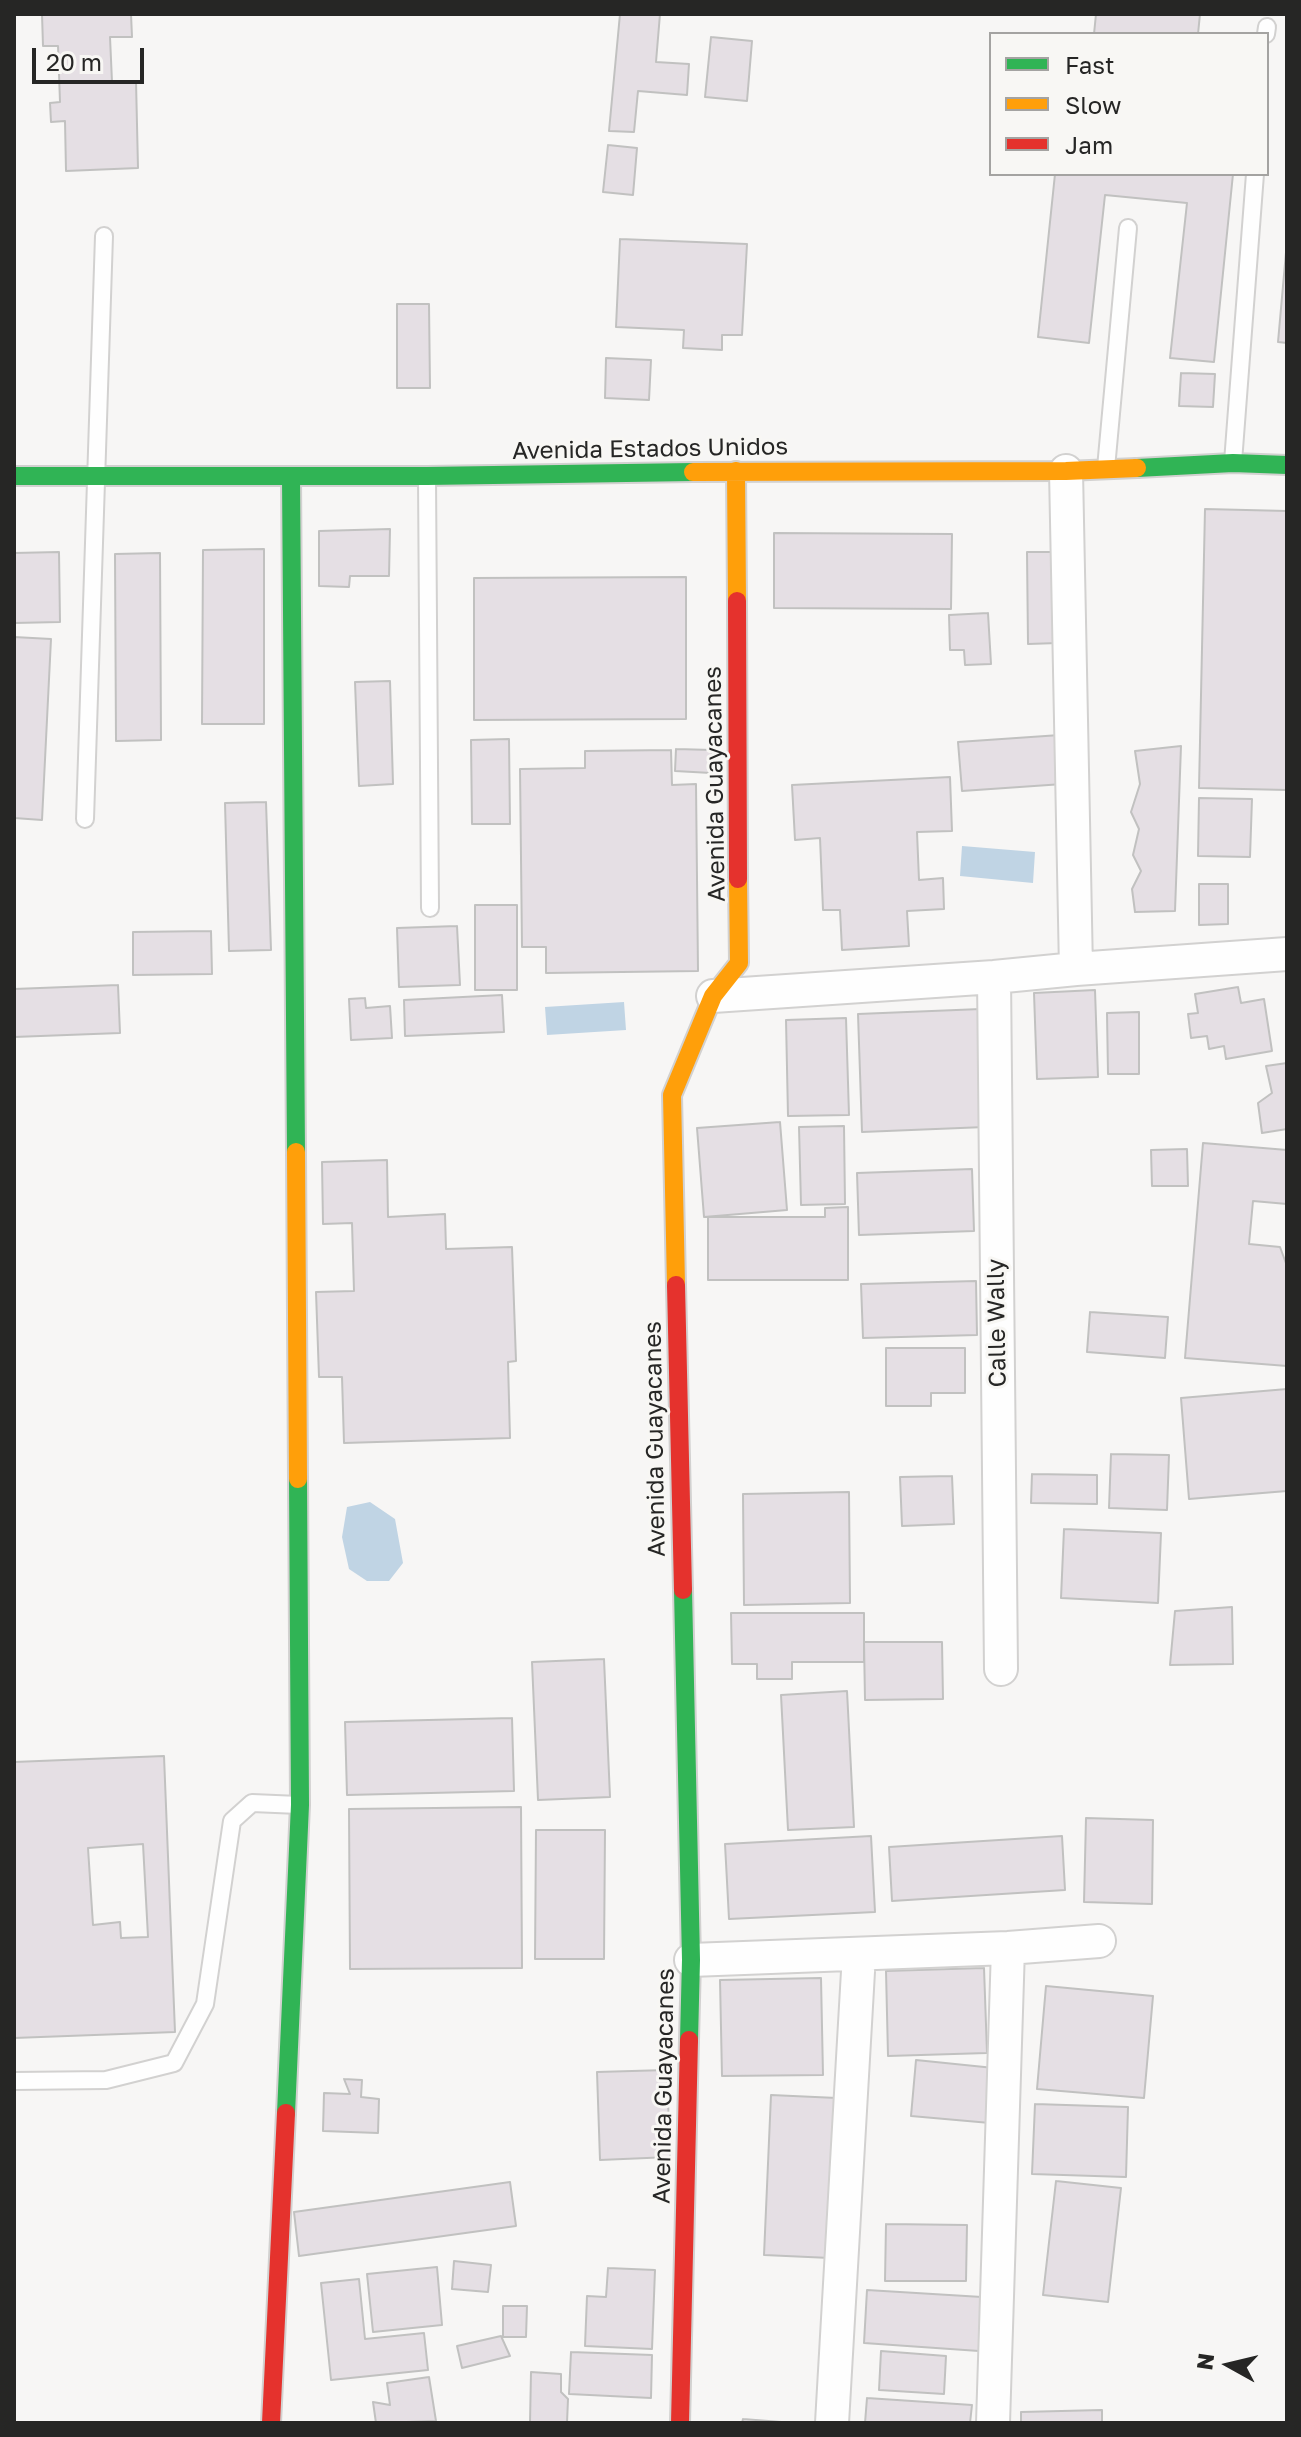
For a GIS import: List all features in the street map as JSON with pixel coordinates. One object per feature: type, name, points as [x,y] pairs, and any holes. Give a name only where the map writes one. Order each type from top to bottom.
[{"type":"street","name":"Avenida Estados Unidos","points":[[14,476],[1066,471],[1233,463],[1287,465]]},
{"type":"street","name":"Avenida Guayacanes","points":[[680,2423],[691,1960],[672,1095],[713,996],[739,963],[736,471]]},
{"type":"street","points":[[1066,471],[1076,969]]},
{"type":"street","points":[[271,2423],[300,1805],[291,477]]},
{"type":"street","points":[[713,996],[1287,954]]},
{"type":"street","name":"Calle Wally","points":[[994,977],[1001,1669]]},
{"type":"street","points":[[691,1960],[1008,1948],[1099,1941]]},
{"type":"street","points":[[993,2423],[1008,1948]]},
{"type":"street","points":[[832,2423],[859,1954]]},
{"type":"lane","points":[[1233,463],[1255,176]]},
{"type":"lane","points":[[1106,470],[1128,228]]},
{"type":"lane","points":[[85,819],[104,236]]},
{"type":"lane","points":[[427,476],[430,908]]},
{"type":"lane","points":[[14,2081],[106,2080],[174,2063],[205,2004],[232,1821],[252,1803],[300,1805]]},
{"type":"water","points":[[962,846],[1035,852],[1033,883],[960,876]]},
{"type":"water","points":[[624,1002],[626,1030],[547,1035],[545,1007]]},
{"type":"water","points":[[370,1502],[395,1519],[403,1563],[389,1581],[367,1581],[349,1569],[342,1537],[347,1507]]},
{"type":"building","points":[[42,14],[131,14],[132,37],[110,37],[112,82],[136,81],[138,168],[66,171],[65,121],[51,122],[50,103],[60,102],[58,46],[43,46]]},
{"type":"building","points":[[620,14],[660,14],[656,62],[689,64],[687,95],[638,91],[634,132],[609,131]]},
{"type":"building","points":[[1096,14],[1200,14],[1198,32],[1094,32]]},
{"type":"building","points":[[711,37],[752,41],[747,101],[705,97]]},
{"type":"building","points":[[608,145],[637,148],[633,195],[603,192]]},
{"type":"building","points":[[1055,176],[1233,176],[1214,362],[1170,358],[1187,203],[1105,195],[1089,343],[1038,337]]},
{"type":"building","points":[[620,239],[747,244],[742,335],[722,335],[722,350],[683,348],[684,330],[616,327]]},
{"type":"building","points":[[1287,241],[1287,343],[1278,342]]},
{"type":"building","points":[[397,304],[429,304],[430,388],[397,388]]},
{"type":"building","points":[[606,358],[651,360],[649,400],[605,398]]},
{"type":"building","points":[[1181,373],[1215,374],[1213,407],[1179,406]]},
{"type":"building","points":[[1205,509],[1287,511],[1287,790],[1199,788]]},
{"type":"building","points":[[390,529],[389,576],[350,576],[349,587],[319,586],[319,531]]},
{"type":"building","points":[[774,533],[952,534],[951,609],[774,608]]},
{"type":"building","points":[[264,549],[264,724],[202,724],[203,550]]},
{"type":"building","points":[[59,552],[60,622],[14,623],[14,553]]},
{"type":"building","points":[[1027,552],[1057,552],[1058,643],[1028,644]]},
{"type":"building","points":[[160,553],[161,740],[116,741],[115,554]]},
{"type":"building","points":[[686,577],[686,719],[474,720],[474,578]]},
{"type":"building","points":[[988,613],[991,664],[965,665],[964,650],[950,650],[949,615]]},
{"type":"building","points":[[14,637],[51,639],[42,820],[14,818]]},
{"type":"building","points":[[390,681],[393,784],[359,786],[355,682]]},
{"type":"building","points":[[1060,735],[1063,784],[962,791],[958,742]]},
{"type":"building","points":[[509,739],[510,824],[472,824],[471,740]]},
{"type":"building","points":[[1181,746],[1175,911],[1135,912],[1132,889],[1141,871],[1133,855],[1139,829],[1131,812],[1140,784],[1135,751]]},
{"type":"building","points":[[676,749],[712,750],[711,773],[675,771]]},
{"type":"building","points":[[671,750],[672,785],[696,784],[698,971],[546,973],[546,947],[522,947],[520,769],[585,768],[585,751]]},
{"type":"building","points":[[950,777],[952,831],[917,832],[919,880],[943,878],[944,909],[907,911],[909,946],[842,950],[840,910],[823,910],[820,838],[795,840],[792,785]]},
{"type":"building","points":[[1199,798],[1252,799],[1250,857],[1198,856]]},
{"type":"building","points":[[266,802],[271,950],[229,951],[225,803]]},
{"type":"building","points":[[1199,884],[1228,884],[1228,924],[1199,925]]},
{"type":"building","points":[[475,905],[517,905],[517,990],[475,990]]},
{"type":"building","points":[[457,926],[460,985],[399,987],[397,928]]},
{"type":"building","points":[[211,931],[212,974],[133,975],[133,932]]},
{"type":"building","points":[[118,985],[120,1033],[14,1037],[14,989]]},
{"type":"building","points":[[1238,987],[1241,1003],[1264,999],[1272,1051],[1226,1059],[1224,1046],[1209,1049],[1207,1036],[1191,1038],[1188,1014],[1198,1013],[1195,994]]},
{"type":"building","points":[[1095,990],[1098,1077],[1037,1079],[1034,993]]},
{"type":"building","points":[[502,995],[504,1032],[405,1036],[404,1000]]},
{"type":"building","points":[[365,998],[366,1008],[390,1006],[392,1038],[351,1040],[349,999]]},
{"type":"building","points":[[981,1009],[985,1127],[862,1132],[858,1014]]},
{"type":"building","points":[[1139,1012],[1139,1074],[1108,1074],[1107,1013]]},
{"type":"building","points":[[846,1018],[849,1115],[788,1116],[786,1020]]},
{"type":"building","points":[[1287,1063],[1287,1129],[1262,1133],[1258,1103],[1272,1093],[1266,1066]]},
{"type":"building","points":[[780,1122],[787,1210],[704,1217],[697,1128]]},
{"type":"building","points":[[844,1126],[845,1204],[801,1205],[799,1127]]},
{"type":"building","points":[[1203,1143],[1287,1150],[1287,1204],[1253,1201],[1249,1244],[1280,1247],[1287,1266],[1287,1366],[1185,1358]]},
{"type":"building","points":[[1187,1149],[1188,1186],[1152,1186],[1151,1150]]},
{"type":"building","points":[[387,1160],[388,1217],[445,1214],[446,1249],[512,1247],[516,1361],[508,1362],[510,1438],[344,1443],[342,1377],[319,1377],[316,1292],[354,1291],[352,1223],[323,1224],[322,1162]]},
{"type":"building","points":[[972,1169],[974,1231],[859,1235],[857,1173]]},
{"type":"building","points":[[848,1207],[848,1280],[708,1280],[708,1217],[825,1217],[825,1208]]},
{"type":"building","points":[[976,1281],[977,1335],[863,1338],[861,1284]]},
{"type":"building","points":[[1090,1312],[1168,1317],[1165,1358],[1087,1352]]},
{"type":"building","points":[[886,1348],[965,1348],[965,1393],[931,1393],[931,1406],[886,1406]]},
{"type":"building","points":[[1287,1389],[1287,1491],[1189,1499],[1181,1398]]},
{"type":"building","points":[[1111,1454],[1169,1455],[1167,1510],[1109,1508]]},
{"type":"building","points":[[1032,1474],[1097,1475],[1097,1504],[1031,1503]]},
{"type":"building","points":[[952,1476],[954,1524],[902,1526],[900,1477]]},
{"type":"building","points":[[849,1492],[850,1603],[744,1605],[743,1494]]},
{"type":"building","points":[[1064,1529],[1161,1533],[1158,1603],[1061,1598]]},
{"type":"building","points":[[1232,1607],[1233,1664],[1170,1665],[1175,1611]]},
{"type":"building","points":[[731,1613],[864,1613],[864,1662],[792,1662],[792,1679],[757,1679],[757,1664],[732,1664]]},
{"type":"building","points":[[864,1642],[942,1642],[943,1699],[865,1700]]},
{"type":"building","points":[[604,1659],[610,1797],[538,1800],[532,1662]]},
{"type":"building","points":[[847,1691],[854,1827],[788,1830],[781,1695]]},
{"type":"building","points":[[512,1718],[514,1791],[347,1795],[345,1722]]},
{"type":"building","points":[[164,1756],[175,2032],[14,2038],[14,1762]]},
{"type":"building","points":[[521,1807],[522,1968],[350,1969],[349,1809]]},
{"type":"building","points":[[1086,1818],[1153,1820],[1152,1904],[1084,1902]]},
{"type":"building","points":[[536,1830],[605,1830],[604,1959],[535,1959]]},
{"type":"building","points":[[871,1836],[875,1912],[729,1919],[725,1844]]},
{"type":"building","points":[[1062,1836],[1065,1890],[892,1901],[889,1847]]},
{"type":"building","points":[[143,1844],[148,1937],[121,1938],[120,1922],[93,1925],[88,1848]]},
{"type":"building","points":[[984,1968],[987,2053],[888,2056],[886,1971]]},
{"type":"building","points":[[821,1978],[823,2075],[722,2076],[720,1980]]},
{"type":"building","points":[[1046,1986],[1153,1996],[1144,2098],[1037,2089]]},
{"type":"building","points":[[916,2060],[994,2068],[990,2123],[911,2116]]},
{"type":"building","points":[[667,2070],[670,2157],[600,2160],[597,2072]]},
{"type":"building","points":[[344,2079],[362,2080],[361,2097],[379,2099],[378,2133],[323,2131],[324,2093],[350,2094]]},
{"type":"building","points":[[771,2095],[837,2098],[830,2258],[764,2255]]},
{"type":"building","points":[[1035,2104],[1128,2107],[1126,2177],[1032,2174]]},
{"type":"building","points":[[1056,2181],[1121,2188],[1108,2302],[1043,2295]]},
{"type":"building","points":[[510,2182],[516,2226],[299,2256],[294,2212]]},
{"type":"building","points":[[886,2224],[967,2225],[966,2281],[885,2281]]},
{"type":"building","points":[[454,2261],[491,2265],[488,2292],[452,2289]]},
{"type":"building","points":[[437,2267],[442,2325],[373,2332],[367,2274]]},
{"type":"building","points":[[608,2268],[655,2270],[652,2349],[585,2346],[587,2296],[606,2297]]},
{"type":"building","points":[[359,2279],[365,2339],[424,2333],[428,2370],[331,2380],[321,2283]]},
{"type":"building","points":[[867,2290],[982,2297],[979,2351],[864,2343]]},
{"type":"building","points":[[503,2306],[527,2306],[526,2337],[503,2337]]},
{"type":"building","points":[[501,2336],[510,2356],[462,2368],[457,2346]]},
{"type":"building","points":[[881,2351],[946,2356],[944,2394],[879,2390]]},
{"type":"building","points":[[571,2352],[652,2355],[651,2398],[569,2394]]},
{"type":"building","points":[[531,2372],[561,2374],[561,2392],[568,2399],[567,2423],[530,2423]]},
{"type":"building","points":[[429,2377],[436,2421],[376,2423],[373,2402],[390,2405],[387,2383]]},
{"type":"building","points":[[867,2398],[972,2405],[970,2423],[865,2423]]},
{"type":"building","points":[[1102,2410],[1102,2423],[1021,2423],[1021,2412]]},
{"type":"building","points":[[743,2419],[794,2423],[742,2423]]},
{"type":"traffic: fast","points":[[1137,468],[1233,463],[1287,465]]},
{"type":"traffic: fast","points":[[14,476],[427,476],[693,472]]},
{"type":"traffic: fast","points":[[291,477],[296,1152]]},
{"type":"traffic: fast","points":[[286,2113],[300,1805],[298,1479]]},
{"type":"traffic: fast","points":[[683,1590],[691,1960],[689,2040]]},
{"type":"traffic: slow","points":[[693,472],[1137,468]]},
{"type":"traffic: slow","points":[[736,471],[737,601]]},
{"type":"traffic: slow","points":[[676,1285],[672,1095],[713,996],[739,963],[738,879]]},
{"type":"traffic: slow","points":[[296,1152],[298,1479]]},
{"type":"traffic: jam","points":[[737,601],[738,879]]},
{"type":"traffic: jam","points":[[676,1285],[683,1590]]},
{"type":"traffic: jam","points":[[680,2423],[689,2040]]},
{"type":"traffic: jam","points":[[271,2423],[286,2113]]}]
